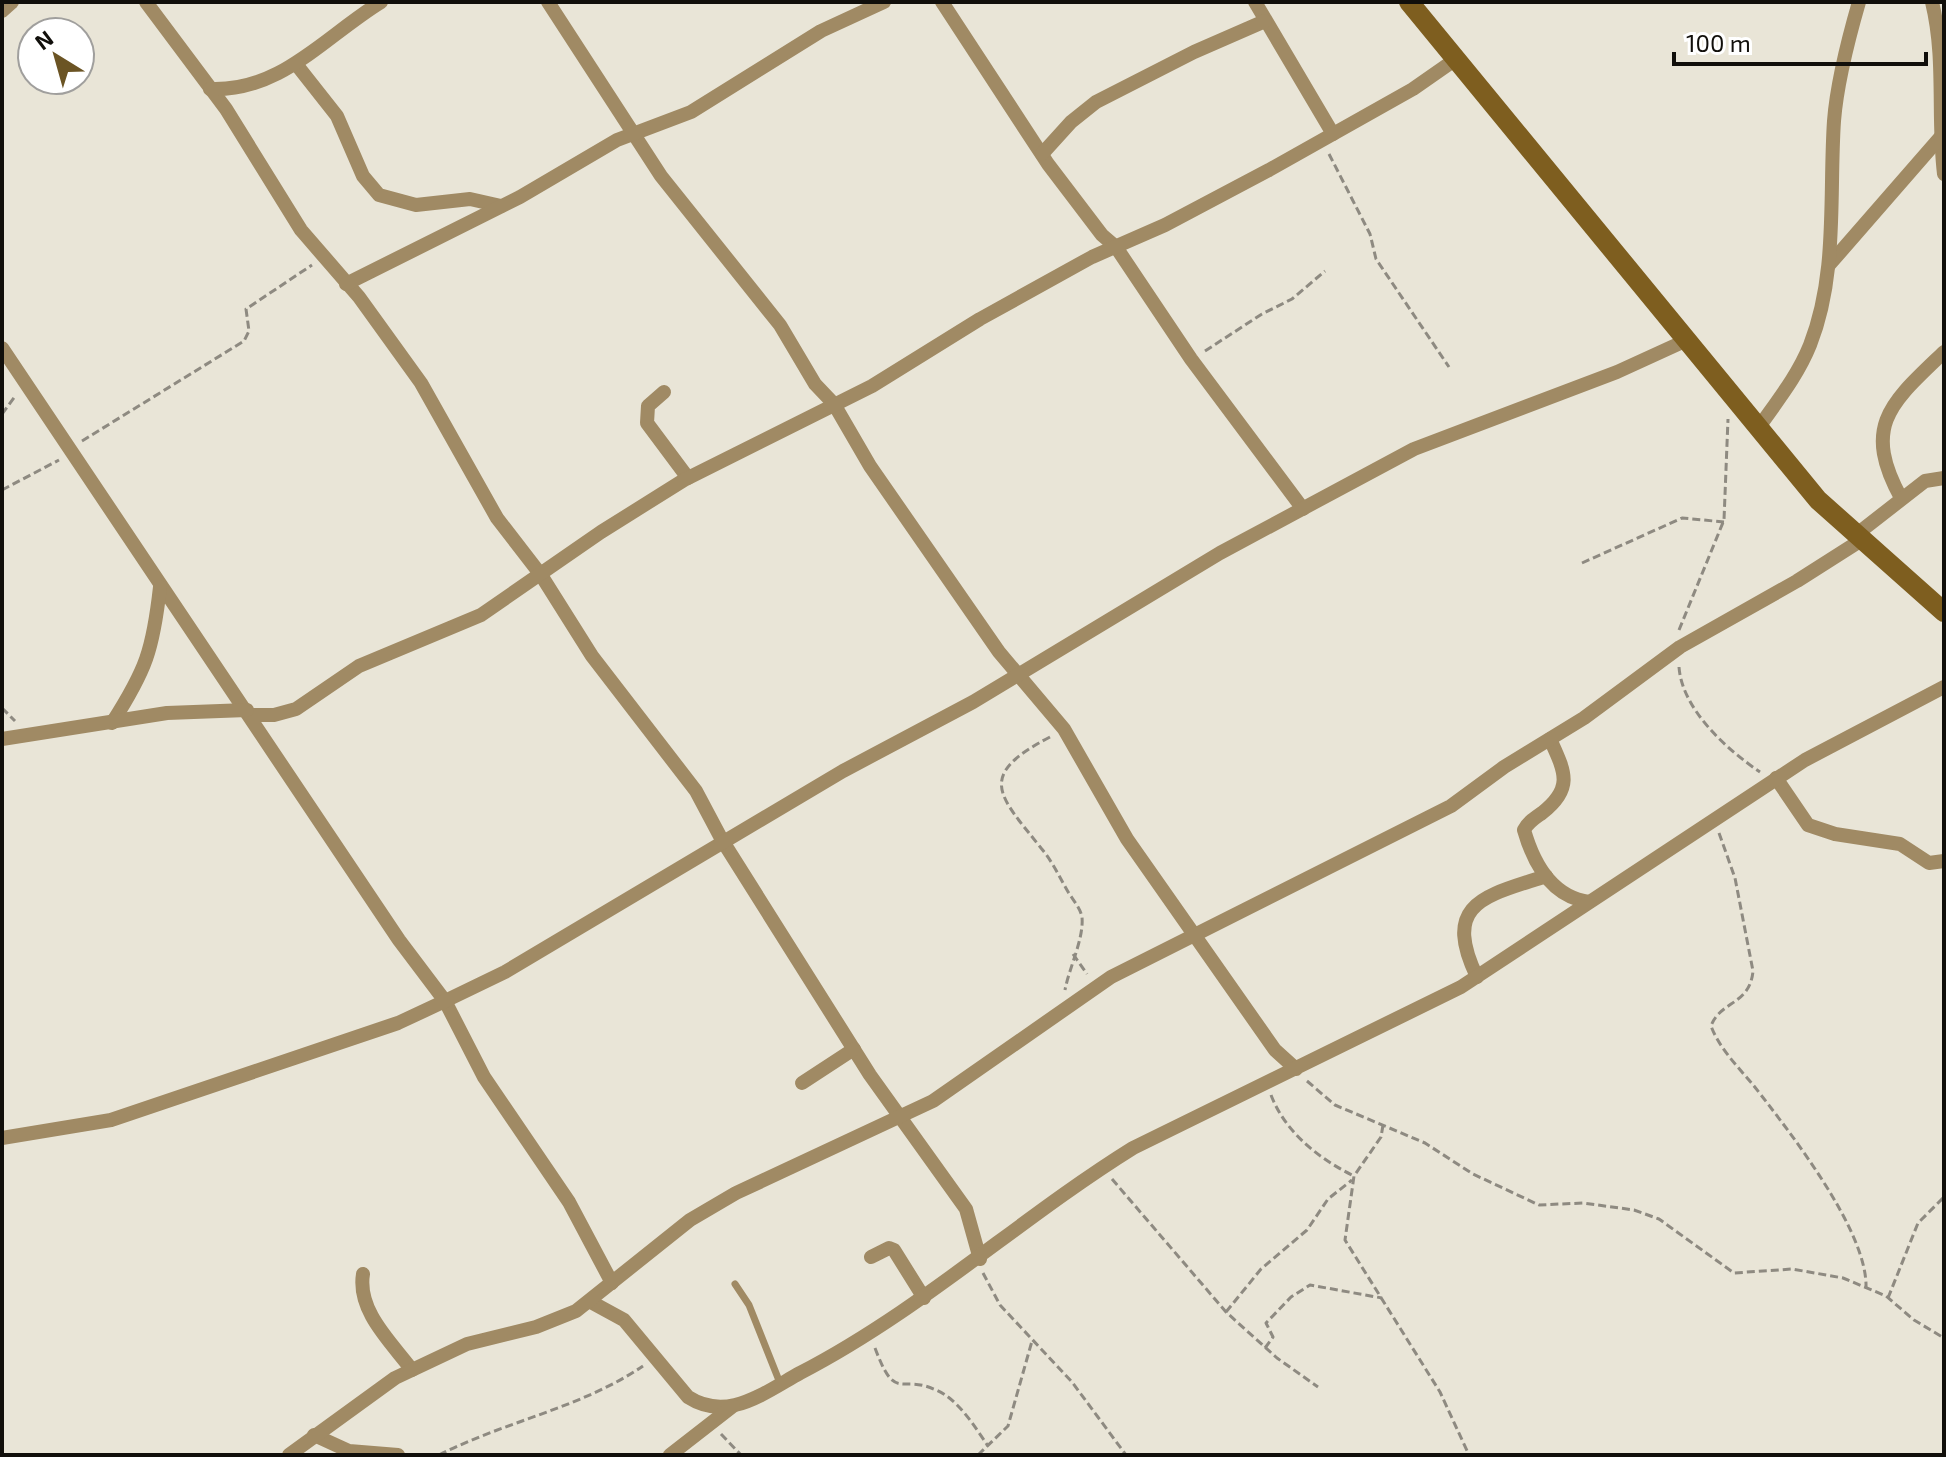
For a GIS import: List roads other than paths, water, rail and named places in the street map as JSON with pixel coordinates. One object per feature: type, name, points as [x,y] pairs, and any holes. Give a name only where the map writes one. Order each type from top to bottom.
[{"type":"street","points":[[2,11],[12,2]]},
{"type":"street","points":[[146,2],[210,89],[323,258],[421,383],[497,518],[541,575],[616,689],[696,791],[722,840],[854,1049],[899,1118],[966,1209],[981,1258]]},
{"type":"street","points":[[210,89],[250,86],[296,64],[381,2]]},
{"type":"street","points":[[548,2],[661,176],[801,355],[815,384],[834,404],[870,466],[1016,676],[1064,729],[1127,839],[1275,1050],[1297,1068]]},
{"type":"street","points":[[346,284],[501,206],[635,132],[691,112],[821,31],[884,2]]},
{"type":"street","points":[[942,2],[1042,154],[1086,215],[1116,247],[1191,359],[1303,509]]},
{"type":"street","points":[[1255,2],[1313,95],[1328,137]]},
{"type":"street","points":[[1409,2],[1818,500],[1944,612]]},
{"type":"street","points":[[1759,427],[1797,372],[1811,342],[1829,265],[1834,119],[1859,2]]},
{"type":"street","points":[[1932,2],[1941,41],[1944,174]]},
{"type":"street","points":[[1042,154],[1071,122],[1096,102],[1205,47],[1265,21]]},
{"type":"street","points":[[2,739],[167,713],[249,712],[274,715],[296,709],[359,666],[481,615],[601,532],[688,478],[872,386],[980,319],[1116,247],[1165,225],[1328,137],[1456,59]]},
{"type":"street","points":[[296,64],[337,116],[363,176],[379,195],[416,205],[470,199],[501,206]]},
{"type":"street","points":[[1829,265],[1942,135]]},
{"type":"street","points":[[2,1138],[111,1120],[398,1023],[445,1001],[505,972],[722,840],[1016,676],[1220,553],[1414,449],[1617,372],[1687,340]]},
{"type":"street","points":[[2,348],[160,587],[249,712],[399,940],[445,1001],[484,1077],[569,1202],[612,1283]]},
{"type":"street","points":[[1901,498],[1887,472],[1881,451],[1885,427],[1894,403],[1908,384],[1944,352]]},
{"type":"street","points":[[664,392],[648,406],[647,423],[688,478]]},
{"type":"street","points":[[289,1455],[355,1403],[412,1370],[467,1344],[561,1319],[591,1302],[644,1254],[720,1202],[899,1118],[956,1087],[1096,986],[1451,806],[1680,647],[1797,581],[1860,537],[1901,498],[1925,481],[1944,478]]},
{"type":"street","points":[[112,723],[137,686],[149,659],[160,587]]},
{"type":"street","points":[[670,1455],[734,1406],[869,1334],[924,1298],[1101,1168],[1145,1142],[1477,977],[1774,780],[1944,687]]},
{"type":"street","points":[[1550,739],[1561,766],[1564,786],[1560,797],[1524,830],[1546,876],[1564,896],[1589,902]]},
{"type":"street","points":[[1774,780],[1808,825],[1835,834],[1900,844],[1929,863],[1944,861]]},
{"type":"street","points":[[1477,977],[1463,940],[1463,928],[1471,907],[1482,898],[1546,876]]},
{"type":"street","points":[[802,1083],[854,1049]]},
{"type":"street","points":[[871,1257],[889,1248],[894,1250],[924,1298]]},
{"type":"street","points":[[363,1274],[361,1288],[371,1314],[412,1370]]},
{"type":"street","points":[[591,1302],[624,1320],[688,1397],[702,1406],[734,1406]]},
{"type":"street","points":[[314,1435],[349,1451],[398,1455]]},
{"type":"lane","points":[[735,1284],[749,1305],[780,1383]]}]
